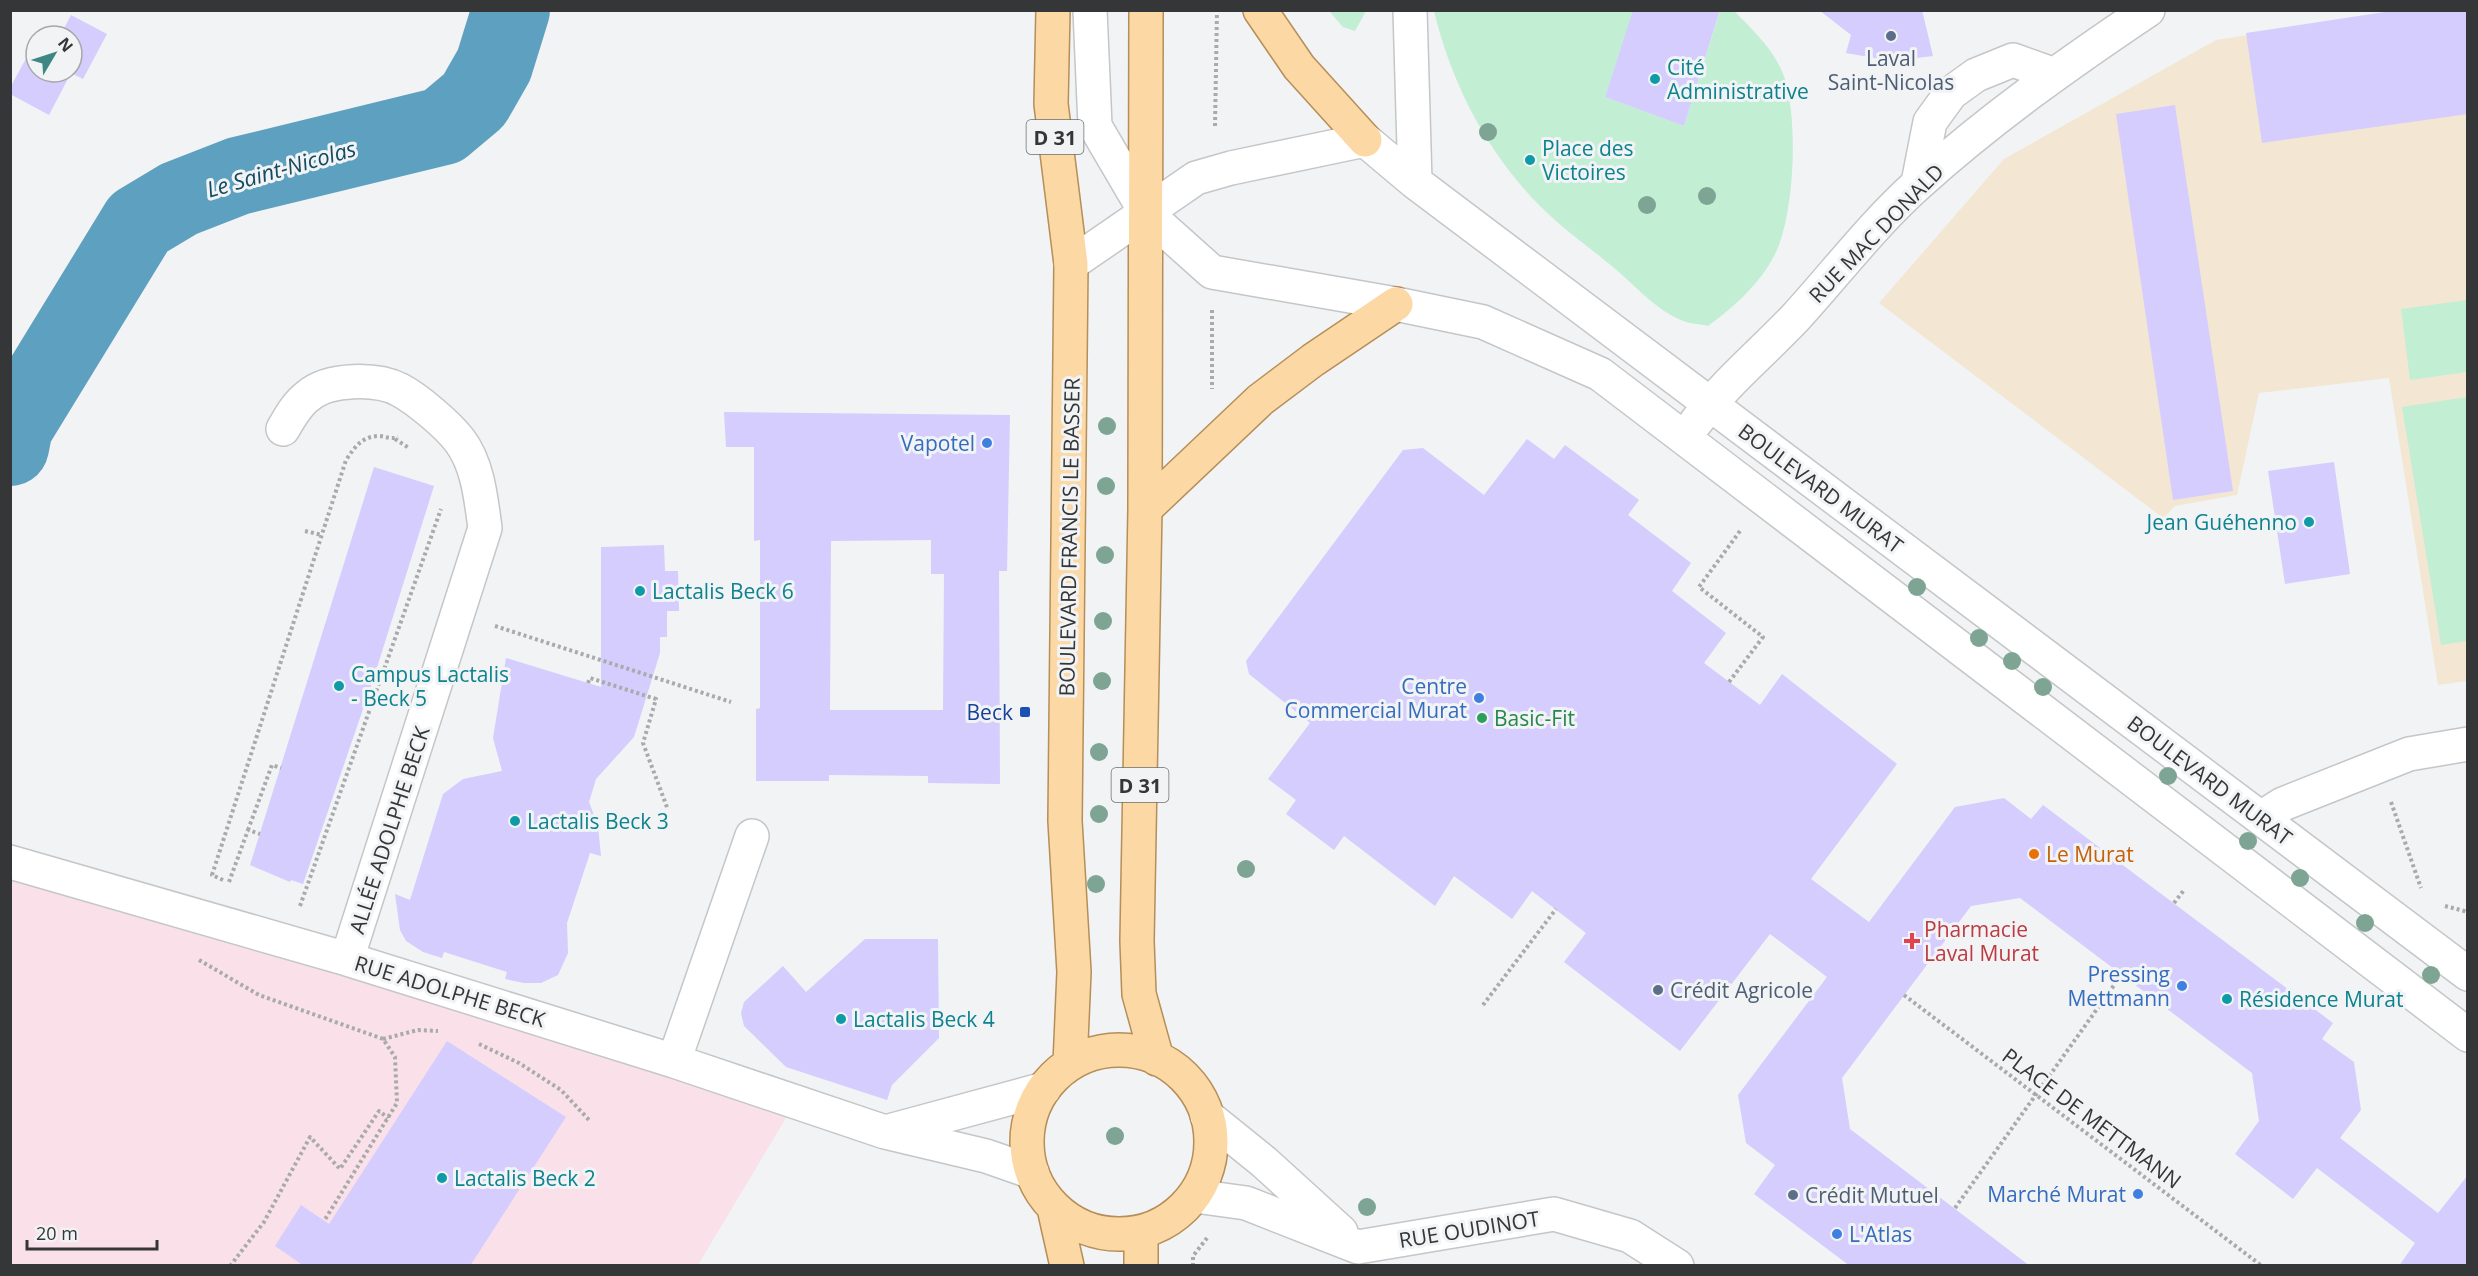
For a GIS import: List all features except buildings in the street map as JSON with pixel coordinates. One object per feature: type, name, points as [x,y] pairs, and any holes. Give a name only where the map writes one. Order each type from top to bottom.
[{"type":"main road","name":"BOULEVARD FRANCIS LE BASSER","points":[[1053,10],[1052,104],[1071,264],[1065,820],[1074,972],[1070,1065]]},
{"type":"main road","name":"D 31","points":[[1146,10],[1145,509],[1137,941],[1139,994],[1157,1059]]},
{"type":"main road","points":[[1260,10],[1299,67],[1365,140]]},
{"type":"main road","points":[[1145,509],[1260,400],[1313,360],[1396,304]]},
{"type":"main road","points":[[1103,1051],[1130,1051],[1157,1059],[1180,1072],[1197,1092],[1208,1116],[1212,1144],[1207,1173],[1195,1196],[1171,1218],[1141,1232],[1112,1234],[1084,1228],[1054,1208],[1043,1194],[1032,1172],[1027,1151],[1028,1129],[1033,1108],[1055,1076],[1085,1056],[1103,1051]]},
{"type":"main road","points":[[1054,1208],[1067,1266]]},
{"type":"main road","points":[[1141,1232],[1141,1266]]},
{"type":"street","points":[[1090,10],[1095,126],[1146,213]]},
{"type":"street","points":[[1410,10],[1415,182]]},
{"type":"street","name":"RUE MAC DONALD","points":[[1685,438],[1710,404],[1796,317],[1845,260],[1918,183],[2052,74],[2148,10]]},
{"type":"street","points":[[1918,183],[1930,122],[1951,93],[1976,75],[2013,60],[2052,74]]},
{"type":"street","points":[[1071,264],[1196,178],[1365,140]]},
{"type":"street","name":"BOULEVARD MURAT","points":[[1365,140],[1415,182],[2468,974]]},
{"type":"street","name":"BOULEVARD MURAT","points":[[1146,213],[1212,272],[1396,304],[1483,322],[1600,374],[2468,1035]]},
{"type":"street","name":"ALLÉE ADOLPHE BECK","points":[[283,429],[293,412],[309,394],[334,385],[361,380],[400,389],[460,440],[470,458],[480,494],[485,528],[347,959]]},
{"type":"street","points":[[2261,818],[2283,804],[2409,754],[2468,744]]},
{"type":"street","points":[[674,1061],[752,836]]},
{"type":"street","name":"RUE ADOLPHE BECK","points":[[10,862],[347,959],[674,1061],[885,1132],[986,1156],[1032,1172]]},
{"type":"street","points":[[885,1132],[1044,1089]]},
{"type":"street","points":[[1208,1116],[1264,1162],[1355,1256]]},
{"type":"street","points":[[1195,1196],[1246,1203],[1355,1256]]},
{"type":"street","name":"RUE OUDINOT","points":[[1355,1256],[1554,1214],[1630,1236],[1677,1266]]},
{"type":"path","points":[[1215,126],[1217,10]]},
{"type":"path","points":[[1212,300],[1212,396]]},
{"type":"path","points":[[394,439],[429,412]]},
{"type":"path","points":[[229,882],[212,874],[346,460],[360,441],[377,436],[394,439],[410,449]]},
{"type":"path","points":[[288,942],[442,505]]},
{"type":"path","points":[[305,531],[322,535]]},
{"type":"path","points":[[1729,545],[1699,587],[1763,638],[1729,682]]},
{"type":"path","points":[[458,614],[731,702]]},
{"type":"path","points":[[588,683],[590,678],[656,699],[642,743],[668,810]]},
{"type":"path","points":[[188,912],[199,888],[227,892],[272,765],[281,768]]},
{"type":"path","points":[[2378,767],[2424,895]]},
{"type":"path","points":[[248,830],[260,834]]},
{"type":"path","points":[[2174,903],[2184,890]]},
{"type":"path","points":[[2435,903],[2468,912]]},
{"type":"path","points":[[1482,1005],[1556,909]]},
{"type":"path","points":[[199,960],[259,996],[383,1039],[418,1030],[442,1031]]},
{"type":"path","points":[[1955,1208],[2122,974]]},
{"type":"path","name":"PLACE DE METTMANN","points":[[1904,995],[2262,1266]]},
{"type":"path","points":[[324,1221],[397,1102],[395,1057],[383,1039]]},
{"type":"path","points":[[472,1041],[519,1063],[561,1090],[590,1121]]},
{"type":"path","points":[[230,1266],[264,1222],[310,1137],[340,1169],[379,1111],[388,1118]]},
{"type":"shaded area","points":[[2397,11],[2467,11],[2467,681],[2438,685],[2389,378],[2259,393],[2237,495],[2175,506],[2163,518],[1879,303],[2004,159],[2216,40]]},
{"type":"shaded area","points":[[10,860],[789,1113],[698,1265],[11,1265]]},
{"type":"green space","points":[[1329,11],[1366,11],[1355,31],[1343,27]]},
{"type":"green space","points":[[1434,11],[1633,11],[1605,97],[1684,126],[1720,11],[1734,11],[1765,44],[1780,67],[1786,85],[1793,132],[1791,187],[1782,234],[1776,252],[1755,284],[1728,311],[1708,326],[1686,322],[1656,305],[1563,227],[1513,176],[1479,125],[1452,69]]},
{"type":"green space","points":[[2467,300],[2467,372],[2410,380],[2401,309]]},
{"type":"green space","points":[[2467,397],[2467,641],[2441,645],[2402,407]]},
{"type":"waterway","name":"Le Saint-Nicolas","points":[[10,447],[14,427],[139,223],[179,199],[238,176],[443,126],[474,100],[494,65],[511,10]]},
{"type":"place","name":"Laval Saint-Nicolas","points":[[1891,36]]},
{"type":"place","name":"Cité Administrative","points":[[1655,79]]},
{"type":"place","name":"Place des Victoires","points":[[1530,160]]},
{"type":"place","name":"Vapotel","points":[[987,443]]},
{"type":"place","name":"Jean Guéhenno","points":[[2309,522]]},
{"type":"place","name":"Lactalis Beck 6","points":[[640,591]]},
{"type":"place","name":"Campus Lactalis - Beck 5","points":[[339,686]]},
{"type":"place","name":"Centre Commercial Murat","points":[[1479,698]]},
{"type":"place","name":"Beck","points":[[1025,712]]},
{"type":"place","name":"Basic-Fit","points":[[1482,718]]},
{"type":"place","name":"Lactalis Beck 3","points":[[515,821]]},
{"type":"place","name":"Le Murat","points":[[2034,854]]},
{"type":"place","name":"Pharmacie Laval Murat","points":[[1912,941]]},
{"type":"place","name":"Pressing Mettmann","points":[[2182,986]]},
{"type":"place","name":"Crédit Agricole","points":[[1658,990]]},
{"type":"place","name":"Résidence Murat","points":[[2227,999]]},
{"type":"place","name":"Lactalis Beck 4","points":[[841,1019]]},
{"type":"place","name":"Lactalis Beck 2","points":[[442,1178]]},
{"type":"place","name":"Marché Murat","points":[[2138,1194]]},
{"type":"place","name":"Crédit Mutuel","points":[[1793,1195]]},
{"type":"place","name":"L'Atlas","points":[[1837,1234]]}]
